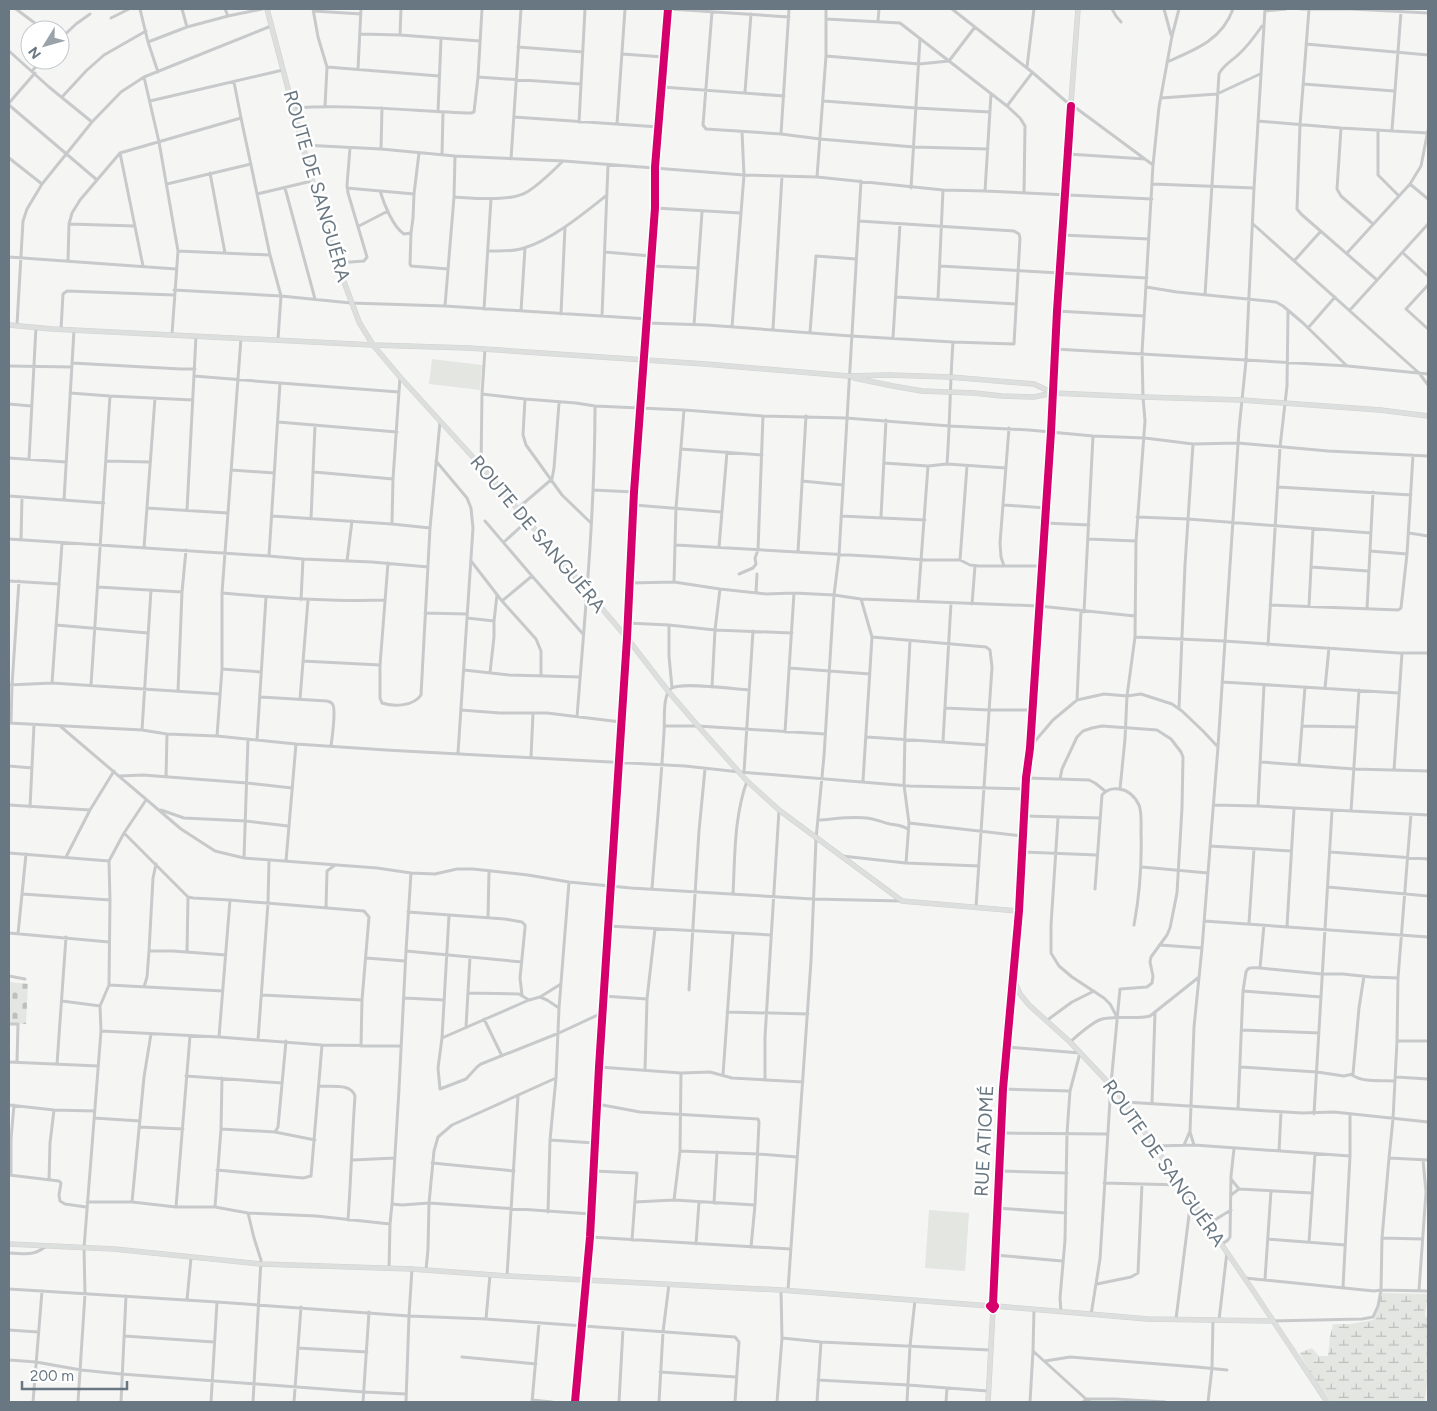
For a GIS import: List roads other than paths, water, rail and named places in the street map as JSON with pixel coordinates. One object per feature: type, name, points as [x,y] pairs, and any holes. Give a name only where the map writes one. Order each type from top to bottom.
[{"type":"street","points":[[16,9],[31,20]]},
{"type":"street","points":[[111,18],[129,9]]},
{"type":"street","points":[[140,9],[158,72]]},
{"type":"street","points":[[182,9],[187,28]]},
{"type":"street","points":[[225,9],[228,16]]},
{"type":"street","points":[[148,42],[228,16],[262,9]]},
{"type":"street","name":"ROUTE DE SANGUÉRA","points":[[267,9],[303,145],[337,262],[359,322],[373,345],[481,466],[670,689],[698,726],[742,772],[747,780],[779,810],[816,839],[902,901]]},
{"type":"street","points":[[358,70],[362,9]]},
{"type":"street","points":[[400,35],[401,9]]},
{"type":"street","points":[[294,108],[325,106],[474,112],[482,9]]},
{"type":"street","points":[[512,159],[520,9]]},
{"type":"street","points":[[578,122],[585,9]]},
{"type":"street","points":[[617,124],[625,9]]},
{"type":"street","points":[[575,1402],[590,1237],[594,1143],[630,583],[634,492],[645,360],[656,167],[669,9],[789,17]]},
{"type":"street","points":[[781,134],[789,9]]},
{"type":"street","points":[[817,177],[824,101],[826,9]]},
{"type":"street","points":[[878,21],[879,9]]},
{"type":"street","points":[[952,9],[1071,104],[1153,165]]},
{"type":"street","points":[[1027,68],[1034,9]]},
{"type":"street","points":[[1013,979],[1023,852],[1026,778],[1030,748],[1040,606],[1057,311],[1078,9]]},
{"type":"street","points":[[1112,9],[1121,22]]},
{"type":"street","points":[[1164,9],[1172,36]]},
{"type":"street","points":[[1120,789],[1126,728],[1126,696],[1135,637],[1137,517],[1145,438],[1142,353],[1153,165],[1161,98],[1178,9]]},
{"type":"street","points":[[1167,62],[1195,50],[1211,40],[1228,21],[1233,9]]},
{"type":"street","points":[[1194,1145],[1190,1131],[1193,1046],[1214,806],[1238,444],[1246,361],[1263,24],[1265,10],[1286,9]]},
{"type":"street","points":[[1301,9],[1391,10],[1428,13],[1428,9]]},
{"type":"street","points":[[1309,9],[1300,125],[1297,206],[1300,214],[1377,280]]},
{"type":"street","points":[[325,106],[327,67],[318,37],[314,10],[361,14]]},
{"type":"street","points":[[712,12],[703,125],[708,130],[781,134],[914,147],[988,149]]},
{"type":"street","points":[[1392,130],[1401,12]]},
{"type":"street","points":[[70,30],[90,14]]},
{"type":"street","points":[[745,92],[751,14]]},
{"type":"street","points":[[826,19],[900,23],[1007,106],[1020,118],[1025,126],[1024,193]]},
{"type":"street","points":[[1206,295],[1219,74],[1221,69],[1248,44],[1263,24]]},
{"type":"street","points":[[17,325],[23,221],[27,209],[42,184],[92,122],[121,92],[144,77],[272,26]]},
{"type":"street","points":[[826,56],[919,64],[949,61],[975,27]]},
{"type":"street","points":[[62,97],[104,55],[146,31]]},
{"type":"street","points":[[361,34],[480,41]]},
{"type":"street","points":[[438,112],[441,38]]},
{"type":"street","points":[[911,188],[920,39]]},
{"type":"street","points":[[1306,44],[1428,55]]},
{"type":"street","points":[[518,48],[583,52]]},
{"type":"street","points":[[9,51],[92,122]]},
{"type":"street","points":[[622,54],[664,57]]},
{"type":"street","points":[[327,67],[439,76]]},
{"type":"street","points":[[150,101],[284,70]]},
{"type":"street","points":[[33,72],[9,104],[97,180]]},
{"type":"street","points":[[1007,106],[1032,72]]},
{"type":"street","points":[[1161,98],[1217,94],[1261,74]]},
{"type":"street","points":[[144,77],[159,142],[178,251],[172,334]]},
{"type":"street","points":[[478,77],[581,84]]},
{"type":"street","points":[[234,82],[270,255],[281,296],[278,339]]},
{"type":"street","points":[[1303,84],[1394,91]]},
{"type":"street","points":[[662,87],[784,96]]},
{"type":"street","points":[[985,191],[991,93]]},
{"type":"street","points":[[824,101],[990,112]]},
{"type":"street","points":[[382,108],[382,149]]},
{"type":"street","points":[[442,155],[443,112]]},
{"type":"street","points":[[514,117],[659,127]]},
{"type":"street","points":[[68,261],[69,224],[72,213],[120,153],[241,118]]},
{"type":"street","points":[[1258,121],[1341,128],[1428,132],[1421,166],[1410,184],[1347,254]]},
{"type":"street","points":[[1341,128],[1336,186],[1338,192],[1373,224]]},
{"type":"street","points":[[1378,130],[1378,175],[1399,196]]},
{"type":"street","points":[[732,327],[744,175],[742,132]]},
{"type":"street","points":[[303,145],[382,149],[455,156],[656,167],[744,175],[817,177],[911,188],[1152,199]]},
{"type":"street","points":[[337,262],[364,261],[367,257],[347,188],[350,148]]},
{"type":"street","points":[[419,152],[414,194],[414,214],[410,233],[410,264],[411,266],[448,269]]},
{"type":"street","points":[[120,153],[143,266]]},
{"type":"street","points":[[1068,154],[1146,160]]},
{"type":"street","points":[[444,306],[454,197],[455,156]]},
{"type":"street","points":[[9,160],[42,184]]},
{"type":"street","points":[[454,197],[491,199],[520,196],[564,161]]},
{"type":"street","points":[[167,184],[251,164]]},
{"type":"street","points":[[602,316],[608,165]]},
{"type":"street","points":[[210,173],[225,253]]},
{"type":"street","points":[[773,329],[782,176]]},
{"type":"street","points":[[257,194],[313,181]]},
{"type":"street","points":[[788,1291],[812,961],[816,839],[819,820],[841,516],[861,181]]},
{"type":"street","points":[[1153,184],[1254,188]]},
{"type":"street","points":[[1410,184],[1428,199]]},
{"type":"street","points":[[285,188],[315,299]]},
{"type":"street","points":[[347,188],[414,194]]},
{"type":"street","points":[[938,299],[943,190]]},
{"type":"street","points":[[380,191],[388,211],[400,231],[404,234],[410,233]]},
{"type":"street","points":[[489,251],[511,251],[525,248],[545,239],[607,195]]},
{"type":"street","points":[[484,309],[491,199]]},
{"type":"street","points":[[655,208],[741,213]]},
{"type":"street","points":[[359,226],[388,211]]},
{"type":"street","points":[[694,325],[702,212]]},
{"type":"street","points":[[61,329],[63,294],[67,291],[174,292],[281,296],[351,303],[444,306],[602,316],[694,325],[773,329],[851,336],[1014,344],[1020,238],[1016,232],[859,221]]},
{"type":"street","points":[[69,224],[135,226]]},
{"type":"street","points":[[893,338],[900,224]]},
{"type":"street","points":[[1253,224],[1350,310],[1428,384]]},
{"type":"street","points":[[1350,310],[1428,224]]},
{"type":"street","points":[[561,314],[565,226]]},
{"type":"street","points":[[1294,261],[1321,231]]},
{"type":"street","points":[[1062,235],[1149,239]]},
{"type":"street","points":[[521,311],[525,248]]},
{"type":"street","points":[[178,251],[270,255]]},
{"type":"street","points":[[605,252],[651,256]]},
{"type":"street","points":[[1403,253],[1428,276]]},
{"type":"street","points":[[810,332],[816,256],[856,259]]},
{"type":"street","points":[[9,257],[176,269]]},
{"type":"street","points":[[651,266],[698,268]]},
{"type":"street","points":[[940,266],[1147,278]]},
{"type":"street","points":[[1428,285],[1406,309],[1428,329]]},
{"type":"street","points":[[1146,287],[1276,302],[1308,328],[1348,366]]},
{"type":"street","points":[[896,297],[1016,304]]},
{"type":"street","points":[[1308,328],[1335,297]]},
{"type":"street","points":[[1057,311],[1144,316]]},
{"type":"street","points":[[1268,644],[1280,447],[1287,386],[1288,311]]},
{"type":"street","points":[[9,325],[74,330],[485,349],[848,376],[950,377],[1034,384],[1053,392]]},
{"type":"street","points":[[29,459],[36,327]]},
{"type":"street","points":[[64,500],[74,330]]},
{"type":"street","points":[[188,510],[196,335]]},
{"type":"street","points":[[217,736],[222,669],[222,593],[241,337]]},
{"type":"street","points":[[947,464],[953,342]]},
{"type":"street","points":[[481,466],[485,349]]},
{"type":"street","points":[[1055,349],[1348,366],[1428,374]]},
{"type":"street","points":[[9,366],[34,368],[72,365],[195,368]]},
{"type":"street","points":[[194,376],[399,392]]},
{"type":"street","points":[[848,376],[922,391],[950,393],[1034,397],[1053,392],[1143,398],[1242,400],[1380,410],[1428,416]]},
{"type":"street","points":[[392,524],[400,377]]},
{"type":"street","points":[[269,556],[280,384]]},
{"type":"street","points":[[70,393],[193,400]]},
{"type":"street","points":[[482,394],[595,406],[763,416],[886,420],[950,426],[1009,428],[1093,436],[1145,438],[1193,444],[1238,444],[1428,456]]},
{"type":"street","points":[[91,685],[110,396]]},
{"type":"street","points":[[144,548],[155,398]]},
{"type":"street","points":[[524,399],[524,441],[528,449],[566,500],[591,522]]},
{"type":"street","points":[[517,509],[552,479],[559,402]]},
{"type":"street","points":[[9,404],[31,406]]},
{"type":"street","points":[[577,717],[588,592],[595,406]]},
{"type":"street","points":[[674,582],[676,508],[684,410]]},
{"type":"street","points":[[739,574],[755,566],[758,550],[763,416]]},
{"type":"street","points":[[798,552],[806,416]]},
{"type":"street","points":[[881,518],[886,420]]},
{"type":"street","points":[[388,563],[380,665],[380,698],[382,704],[402,705],[420,697],[430,528],[440,421]]},
{"type":"street","points":[[278,422],[397,432]]},
{"type":"street","points":[[311,519],[315,425]]},
{"type":"street","points":[[1004,566],[1000,550],[1009,428]]},
{"type":"street","points":[[1077,700],[1093,436]]},
{"type":"street","points":[[1179,708],[1193,444]]},
{"type":"street","points":[[681,449],[762,455]]},
{"type":"street","points":[[719,547],[727,452]]},
{"type":"street","points":[[1270,605],[1398,610],[1401,608],[1408,554],[1413,456]]},
{"type":"street","points":[[9,458],[66,462]]},
{"type":"street","points":[[436,461],[470,503],[473,528],[458,754]]},
{"type":"street","points":[[106,462],[150,462]]},
{"type":"street","points":[[884,463],[928,466],[947,464],[1006,468]]},
{"type":"street","points":[[918,601],[928,466]]},
{"type":"street","points":[[960,560],[967,466]]},
{"type":"street","points":[[231,470],[274,473]]},
{"type":"street","points":[[314,472],[393,479]]},
{"type":"street","points":[[802,481],[842,485]]},
{"type":"street","points":[[1278,487],[1411,494]]},
{"type":"street","points":[[593,490],[634,492]]},
{"type":"street","points":[[1367,608],[1373,492]]},
{"type":"street","points":[[9,496],[104,503]]},
{"type":"street","points":[[21,540],[22,497]]},
{"type":"street","points":[[634,505],[721,512]]},
{"type":"street","points":[[1004,505],[1046,508]]},
{"type":"street","points":[[147,508],[228,513]]},
{"type":"street","points":[[272,516],[430,528]]},
{"type":"street","points":[[841,516],[925,520]]},
{"type":"street","points":[[1137,517],[1234,522],[1371,533]]},
{"type":"street","points":[[347,560],[352,521]]},
{"type":"street","points":[[485,521],[584,634]]},
{"type":"street","points":[[504,542],[527,521]]},
{"type":"street","points":[[1045,522],[1089,525]]},
{"type":"street","points":[[1309,606],[1313,529]]},
{"type":"street","points":[[1409,533],[1428,536]]},
{"type":"street","points":[[9,539],[303,559],[347,560],[428,567]]},
{"type":"street","points":[[1088,539],[1136,541]]},
{"type":"street","points":[[52,683],[62,542]]},
{"type":"street","points":[[676,545],[921,560],[960,560],[975,566],[1042,566]]},
{"type":"street","points":[[178,691],[182,592],[186,550]]},
{"type":"street","points":[[1370,552],[1408,554]]},
{"type":"street","points":[[301,600],[303,559]]},
{"type":"street","points":[[470,560],[538,643],[541,651],[540,675]]},
{"type":"street","points":[[972,604],[975,566]]},
{"type":"street","points":[[1311,567],[1368,571]]},
{"type":"street","points":[[756,592],[757,574]]},
{"type":"street","points":[[502,601],[532,576]]},
{"type":"street","points":[[9,580],[59,584]]},
{"type":"street","points":[[19,581],[10,685],[10,723],[142,730],[167,734],[217,736],[296,744],[662,765],[904,785],[1026,790]]},
{"type":"street","points":[[630,583],[674,582],[766,594],[794,593],[834,595],[861,599],[1040,606],[1135,616]]},
{"type":"street","points":[[98,587],[182,592]]},
{"type":"street","points":[[712,687],[715,630],[720,589]]},
{"type":"street","points":[[142,730],[151,590]]},
{"type":"street","points":[[222,593],[347,602],[385,600]]},
{"type":"street","points":[[785,732],[794,593]]},
{"type":"street","points":[[490,672],[497,595]]},
{"type":"street","points":[[257,740],[266,597]]},
{"type":"street","points":[[861,599],[872,637],[863,781]]},
{"type":"street","points":[[300,699],[308,600]]},
{"type":"street","points":[[943,741],[950,603]]},
{"type":"street","points":[[425,613],[467,616],[494,621]]},
{"type":"street","points":[[627,623],[669,624],[715,630],[792,633]]},
{"type":"street","points":[[652,889],[665,706],[670,689],[669,624]]},
{"type":"street","points":[[56,625],[148,633]]},
{"type":"street","points":[[742,772],[753,631]]},
{"type":"street","points":[[872,637],[986,646],[991,653],[992,667],[985,788],[976,907]]},
{"type":"street","points":[[1135,637],[1428,653]]},
{"type":"street","points":[[906,863],[909,823],[904,785],[910,641]]},
{"type":"street","points":[[1325,688],[1329,648]]},
{"type":"street","points":[[1394,770],[1402,653]]},
{"type":"street","points":[[303,661],[380,665]]},
{"type":"street","points":[[789,668],[870,674]]},
{"type":"street","points":[[222,669],[261,672]]},
{"type":"street","points":[[464,670],[509,675],[580,677]]},
{"type":"street","points":[[1222,682],[1399,693]]},
{"type":"street","points":[[10,685],[52,683],[220,694]]},
{"type":"street","points":[[1258,806],[1264,684]]},
{"type":"street","points":[[670,689],[688,686],[749,690]]},
{"type":"street","points":[[1299,764],[1305,687]]},
{"type":"street","points":[[1351,811],[1359,690]]},
{"type":"street","points":[[1030,748],[1053,720],[1077,700],[1104,694],[1126,696],[1141,694],[1172,704],[1193,720],[1218,747]]},
{"type":"street","points":[[261,697],[327,701],[333,704],[331,746]]},
{"type":"street","points":[[945,708],[1032,710]]},
{"type":"street","points":[[461,710],[559,714],[621,722]]},
{"type":"street","points":[[531,758],[533,713]]},
{"type":"street","points":[[30,806],[34,725]]},
{"type":"street","points":[[60,726],[175,824],[215,851],[244,858],[378,868],[411,873],[435,874],[464,869],[611,886],[813,899],[902,901],[1019,911]]},
{"type":"street","points":[[664,726],[698,726],[825,734]]},
{"type":"street","points":[[1060,779],[1062,769],[1076,737],[1083,731],[1102,726],[1142,728],[1162,732],[1177,746],[1183,757],[1177,893],[1170,928],[1151,957],[1152,983],[1147,987],[1120,989],[1111,1084],[1100,1259],[1091,1315]]},
{"type":"street","points":[[1302,726],[1357,727]]},
{"type":"street","points":[[166,777],[167,734]]},
{"type":"street","points":[[866,737],[987,745]]},
{"type":"street","points":[[244,858],[248,739]]},
{"type":"street","points":[[286,861],[296,744]]},
{"type":"street","points":[[1261,762],[1354,769],[1428,771]]},
{"type":"street","points":[[9,766],[32,768]]},
{"type":"street","points":[[688,990],[705,769]]},
{"type":"street","points":[[66,857],[90,810],[114,771]]},
{"type":"street","points":[[120,776],[143,775],[292,788]]},
{"type":"street","points":[[1026,778],[1090,780],[1104,791],[1120,789],[1132,794],[1136,799],[1140,808],[1142,867],[1134,924]]},
{"type":"street","points":[[733,894],[738,822],[741,799],[747,780]]},
{"type":"street","points":[[1095,889],[1101,800],[1104,791]]},
{"type":"street","points":[[78,1402],[81,1370],[86,1207],[101,1032],[100,1006],[109,985],[110,900],[108,861],[146,800]]},
{"type":"street","points":[[9,806],[90,810]]},
{"type":"street","points":[[1214,806],[1258,806],[1428,815]]},
{"type":"street","points":[[1287,926],[1294,808]]},
{"type":"street","points":[[158,809],[180,818],[246,821],[288,826]]},
{"type":"street","points":[[764,1079],[779,810]]},
{"type":"street","points":[[1314,1114],[1332,810]]},
{"type":"street","points":[[9,1244],[114,1248],[191,1258],[261,1264],[412,1269],[490,1275],[781,1290],[1091,1315],[1272,1321],[1362,1319],[1373,1317],[1378,1306],[1381,1290],[1382,1238],[1388,1158],[1394,1119],[1398,978],[1411,814]]},
{"type":"street","points":[[1024,816],[1100,818]]},
{"type":"street","points":[[175,824],[176,820],[180,818]]},
{"type":"street","points":[[1058,818],[1051,953],[1066,973],[1110,1004],[1118,1018]]},
{"type":"street","points":[[819,820],[878,819],[888,824],[902,825],[909,830]]},
{"type":"street","points":[[909,823],[1023,836]]},
{"type":"street","points":[[124,833],[188,897],[364,910],[368,917],[361,1046]]},
{"type":"street","points":[[1210,846],[1291,851]]},
{"type":"street","points":[[1249,923],[1254,849]]},
{"type":"street","points":[[1023,852],[1097,855]]},
{"type":"street","points":[[1330,852],[1428,858]]},
{"type":"street","points":[[9,853],[108,861]]},
{"type":"street","points":[[18,934],[26,854]]},
{"type":"street","points":[[841,856],[906,863],[979,866]]},
{"type":"street","points":[[258,1040],[268,903],[269,860]]},
{"type":"street","points":[[144,987],[147,977],[153,878],[157,864]]},
{"type":"street","points":[[318,864],[327,871]]},
{"type":"street","points":[[327,871],[335,865]]},
{"type":"street","points":[[1142,867],[1208,873]]},
{"type":"street","points":[[326,908],[327,871]]},
{"type":"street","points":[[488,918],[490,871]]},
{"type":"street","points":[[389,1269],[411,873]]},
{"type":"street","points":[[548,1212],[550,1140],[569,882]]},
{"type":"street","points":[[1328,887],[1428,896]]},
{"type":"street","points":[[22,894],[110,900]]},
{"type":"street","points":[[187,952],[188,897]]},
{"type":"street","points":[[220,1037],[230,900]]},
{"type":"street","points":[[408,912],[518,920],[524,923],[520,983],[522,995]]},
{"type":"street","points":[[449,916],[442,1038],[438,1068],[440,1089],[462,1081],[470,1076],[478,1066],[559,1033],[602,1012]]},
{"type":"street","points":[[1204,921],[1428,937]]},
{"type":"street","points":[[1260,968],[1264,925]]},
{"type":"street","points":[[608,926],[771,936]]},
{"type":"street","points":[[645,1070],[648,999],[655,929]]},
{"type":"street","points":[[9,933],[109,942]]},
{"type":"street","points":[[723,1076],[733,934]]},
{"type":"street","points":[[57,1064],[66,938]]},
{"type":"street","points":[[1160,945],[1202,948]]},
{"type":"street","points":[[148,951],[226,955]]},
{"type":"street","points":[[406,951],[522,962]]},
{"type":"street","points":[[466,1027],[470,957]]},
{"type":"street","points":[[366,958],[405,961]]},
{"type":"street","points":[[1238,1109],[1243,991],[1246,970],[1260,968],[1322,974],[1398,978]]},
{"type":"street","points":[[9,976],[25,979]]},
{"type":"street","points":[[1070,1042],[1103,1019],[1150,1016],[1200,976]]},
{"type":"street","points":[[1352,1075],[1354,1072],[1359,1008],[1364,976]]},
{"type":"street","name":"ROUTE DE SANGUÉRA","points":[[1013,979],[1024,999],[1070,1042],[1111,1084],[1125,1102],[1327,1402]]},
{"type":"street","name":"RUE ATIOMÉ","points":[[988,1402],[1003,1089],[1013,979]]},
{"type":"street","points":[[442,1038],[540,997],[561,984]]},
{"type":"street","points":[[109,985],[223,991]]},
{"type":"street","points":[[1046,1021],[1072,1002],[1094,991]]},
{"type":"street","points":[[1243,991],[1321,997]]},
{"type":"street","points":[[468,993],[522,995],[529,1000]]},
{"type":"street","points":[[262,995],[362,1000]]},
{"type":"street","points":[[603,996],[648,999]]},
{"type":"street","points":[[540,997],[559,1008]]},
{"type":"street","points":[[404,998],[444,1000]]},
{"type":"street","points":[[62,1002],[100,1006]]},
{"type":"street","points":[[727,1012],[808,1014]]},
{"type":"street","points":[[1152,1103],[1155,1012]]},
{"type":"street","points":[[484,1019],[502,1056]]},
{"type":"street","points":[[9,1024],[18,1024],[16,1062]]},
{"type":"street","points":[[1242,1030],[1319,1033]]},
{"type":"street","points":[[101,1032],[220,1037],[322,1045],[401,1046]]},
{"type":"street","points":[[132,1202],[144,1077],[151,1034]]},
{"type":"street","points":[[176,1207],[190,1036]]},
{"type":"street","points":[[276,1132],[278,1129],[286,1041]]},
{"type":"street","points":[[1397,1041],[1428,1041]]},
{"type":"street","points":[[217,1170],[308,1178],[312,1175],[322,1045]]},
{"type":"street","points":[[1006,1047],[1080,1053],[1070,1091],[1066,1213],[1060,1298],[1061,1312]]},
{"type":"street","points":[[9,1062],[98,1066]]},
{"type":"street","points":[[1241,1067],[1317,1072],[1344,1076],[1352,1075],[1365,1080],[1428,1079]]},
{"type":"street","points":[[599,1068],[681,1073],[710,1072],[732,1078],[803,1082]]},
{"type":"street","points":[[674,1200],[680,1151],[681,1073]]},
{"type":"street","points":[[186,1076],[282,1083]]},
{"type":"street","points":[[214,1207],[221,1129],[222,1078]]},
{"type":"street","points":[[426,1270],[432,1163],[438,1137],[447,1128],[556,1078]]},
{"type":"street","points":[[319,1086],[348,1088],[354,1094],[352,1175],[348,1220]]},
{"type":"street","points":[[1003,1089],[1070,1091]]},
{"type":"street","points":[[508,1276],[518,1096]]},
{"type":"street","points":[[1125,1102],[1314,1114],[1334,1112],[1428,1122]]},
{"type":"street","points":[[597,1104],[640,1112],[758,1119],[758,1154],[752,1247]]},
{"type":"street","points":[[9,1105],[54,1110],[95,1111]]},
{"type":"street","points":[[14,1105],[10,1139],[10,1175],[57,1180],[60,1182],[59,1198],[62,1202],[86,1207]]},
{"type":"street","points":[[49,1180],[50,1143],[54,1110]]},
{"type":"street","points":[[1279,1151],[1281,1112]]},
{"type":"street","points":[[1342,1287],[1350,1156],[1350,1115]]},
{"type":"street","points":[[94,1118],[140,1121]]},
{"type":"street","points":[[139,1127],[183,1128]]},
{"type":"street","points":[[221,1129],[276,1132],[315,1140]]},
{"type":"street","points":[[1184,1145],[1190,1131]]},
{"type":"street","points":[[1001,1133],[1108,1134]]},
{"type":"street","points":[[550,1140],[594,1143]]},
{"type":"street","points":[[1155,1146],[1194,1145],[1350,1156]]},
{"type":"street","points":[[1222,1244],[1230,1238],[1231,1180],[1234,1148]]},
{"type":"street","points":[[680,1151],[797,1157]]},
{"type":"street","points":[[714,1203],[717,1152]]},
{"type":"street","points":[[1309,1242],[1315,1154]]},
{"type":"street","points":[[352,1160],[395,1158]]},
{"type":"street","points":[[1388,1158],[1428,1160]]},
{"type":"street","points":[[1419,1290],[1422,1239],[1427,1200],[1423,1160]]},
{"type":"street","points":[[432,1163],[514,1171]]},
{"type":"street","points":[[594,1171],[637,1173],[632,1240]]},
{"type":"street","points":[[999,1171],[1067,1173]]},
{"type":"street","points":[[1231,1180],[1238,1189]]},
{"type":"street","points":[[1104,1183],[1182,1185]]},
{"type":"street","points":[[1096,1284],[1131,1277],[1138,1273],[1142,1184]]},
{"type":"street","points":[[1231,1196],[1238,1189],[1312,1193]]},
{"type":"street","points":[[1265,1279],[1271,1191]]},
{"type":"street","points":[[1176,1319],[1191,1198]]},
{"type":"street","points":[[635,1202],[674,1200],[755,1205]]},
{"type":"street","points":[[87,1202],[132,1202],[176,1207],[214,1207],[248,1213],[316,1216],[390,1224]]},
{"type":"street","points":[[696,1244],[699,1202]]},
{"type":"street","points":[[392,1204],[429,1204],[591,1214]]},
{"type":"street","points":[[997,1208],[1066,1213]]},
{"type":"street","points":[[1208,1224],[1231,1210]]},
{"type":"street","points":[[248,1213],[261,1257],[253,1402]]},
{"type":"street","points":[[590,1237],[790,1249]]},
{"type":"street","points":[[1268,1238],[1345,1245]]},
{"type":"street","points":[[1382,1238],[1422,1239]]},
{"type":"street","points":[[9,1253],[38,1253],[47,1245]]},
{"type":"street","points":[[1219,1320],[1227,1251]]},
{"type":"street","points":[[995,1255],[1062,1261]]},
{"type":"street","points":[[187,1300],[191,1258]]},
{"type":"street","points":[[406,1402],[408,1316],[412,1269]]},
{"type":"street","points":[[486,1319],[490,1275]]},
{"type":"street","points":[[1245,1278],[1374,1291],[1428,1291]]},
{"type":"street","points":[[659,1402],[660,1372],[669,1284]]},
{"type":"street","points":[[9,1289],[301,1307],[408,1316],[486,1319],[735,1337],[740,1342],[735,1402]]},
{"type":"street","points":[[777,1402],[782,1338],[781,1290]]},
{"type":"street","points":[[33,1402],[42,1291]]},
{"type":"street","points":[[121,1402],[126,1296]]},
{"type":"street","points":[[907,1402],[915,1300]]},
{"type":"street","points":[[211,1402],[217,1302]]},
{"type":"street","points":[[294,1402],[301,1307]]},
{"type":"street","points":[[1030,1402],[1034,1351],[1034,1309]]},
{"type":"street","points":[[363,1402],[369,1312]]},
{"type":"street","points":[[1208,1402],[1212,1368],[1213,1320]]},
{"type":"street","points":[[539,1323],[532,1401],[552,1402]]},
{"type":"street","points":[[1423,1325],[1428,1327]]},
{"type":"street","points":[[619,1402],[623,1329]]},
{"type":"street","points":[[9,1330],[38,1332]]},
{"type":"street","points":[[124,1336],[214,1342]]},
{"type":"street","points":[[782,1338],[821,1342],[990,1350]]},
{"type":"street","points":[[817,1402],[821,1342]]},
{"type":"street","points":[[298,1348],[367,1352]]},
{"type":"street","points":[[1034,1351],[1085,1401],[1090,1402]]},
{"type":"street","points":[[462,1357],[536,1364]]},
{"type":"street","points":[[1045,1361],[1070,1357],[1227,1370]]},
{"type":"street","points":[[9,1360],[122,1374],[406,1394]]},
{"type":"street","points":[[660,1372],[736,1377]]},
{"type":"street","points":[[818,1380],[988,1391]]},
{"type":"street","points":[[946,1402],[947,1388]]},
{"type":"street","points":[[1085,1401],[1115,1399],[1165,1402]]}]
